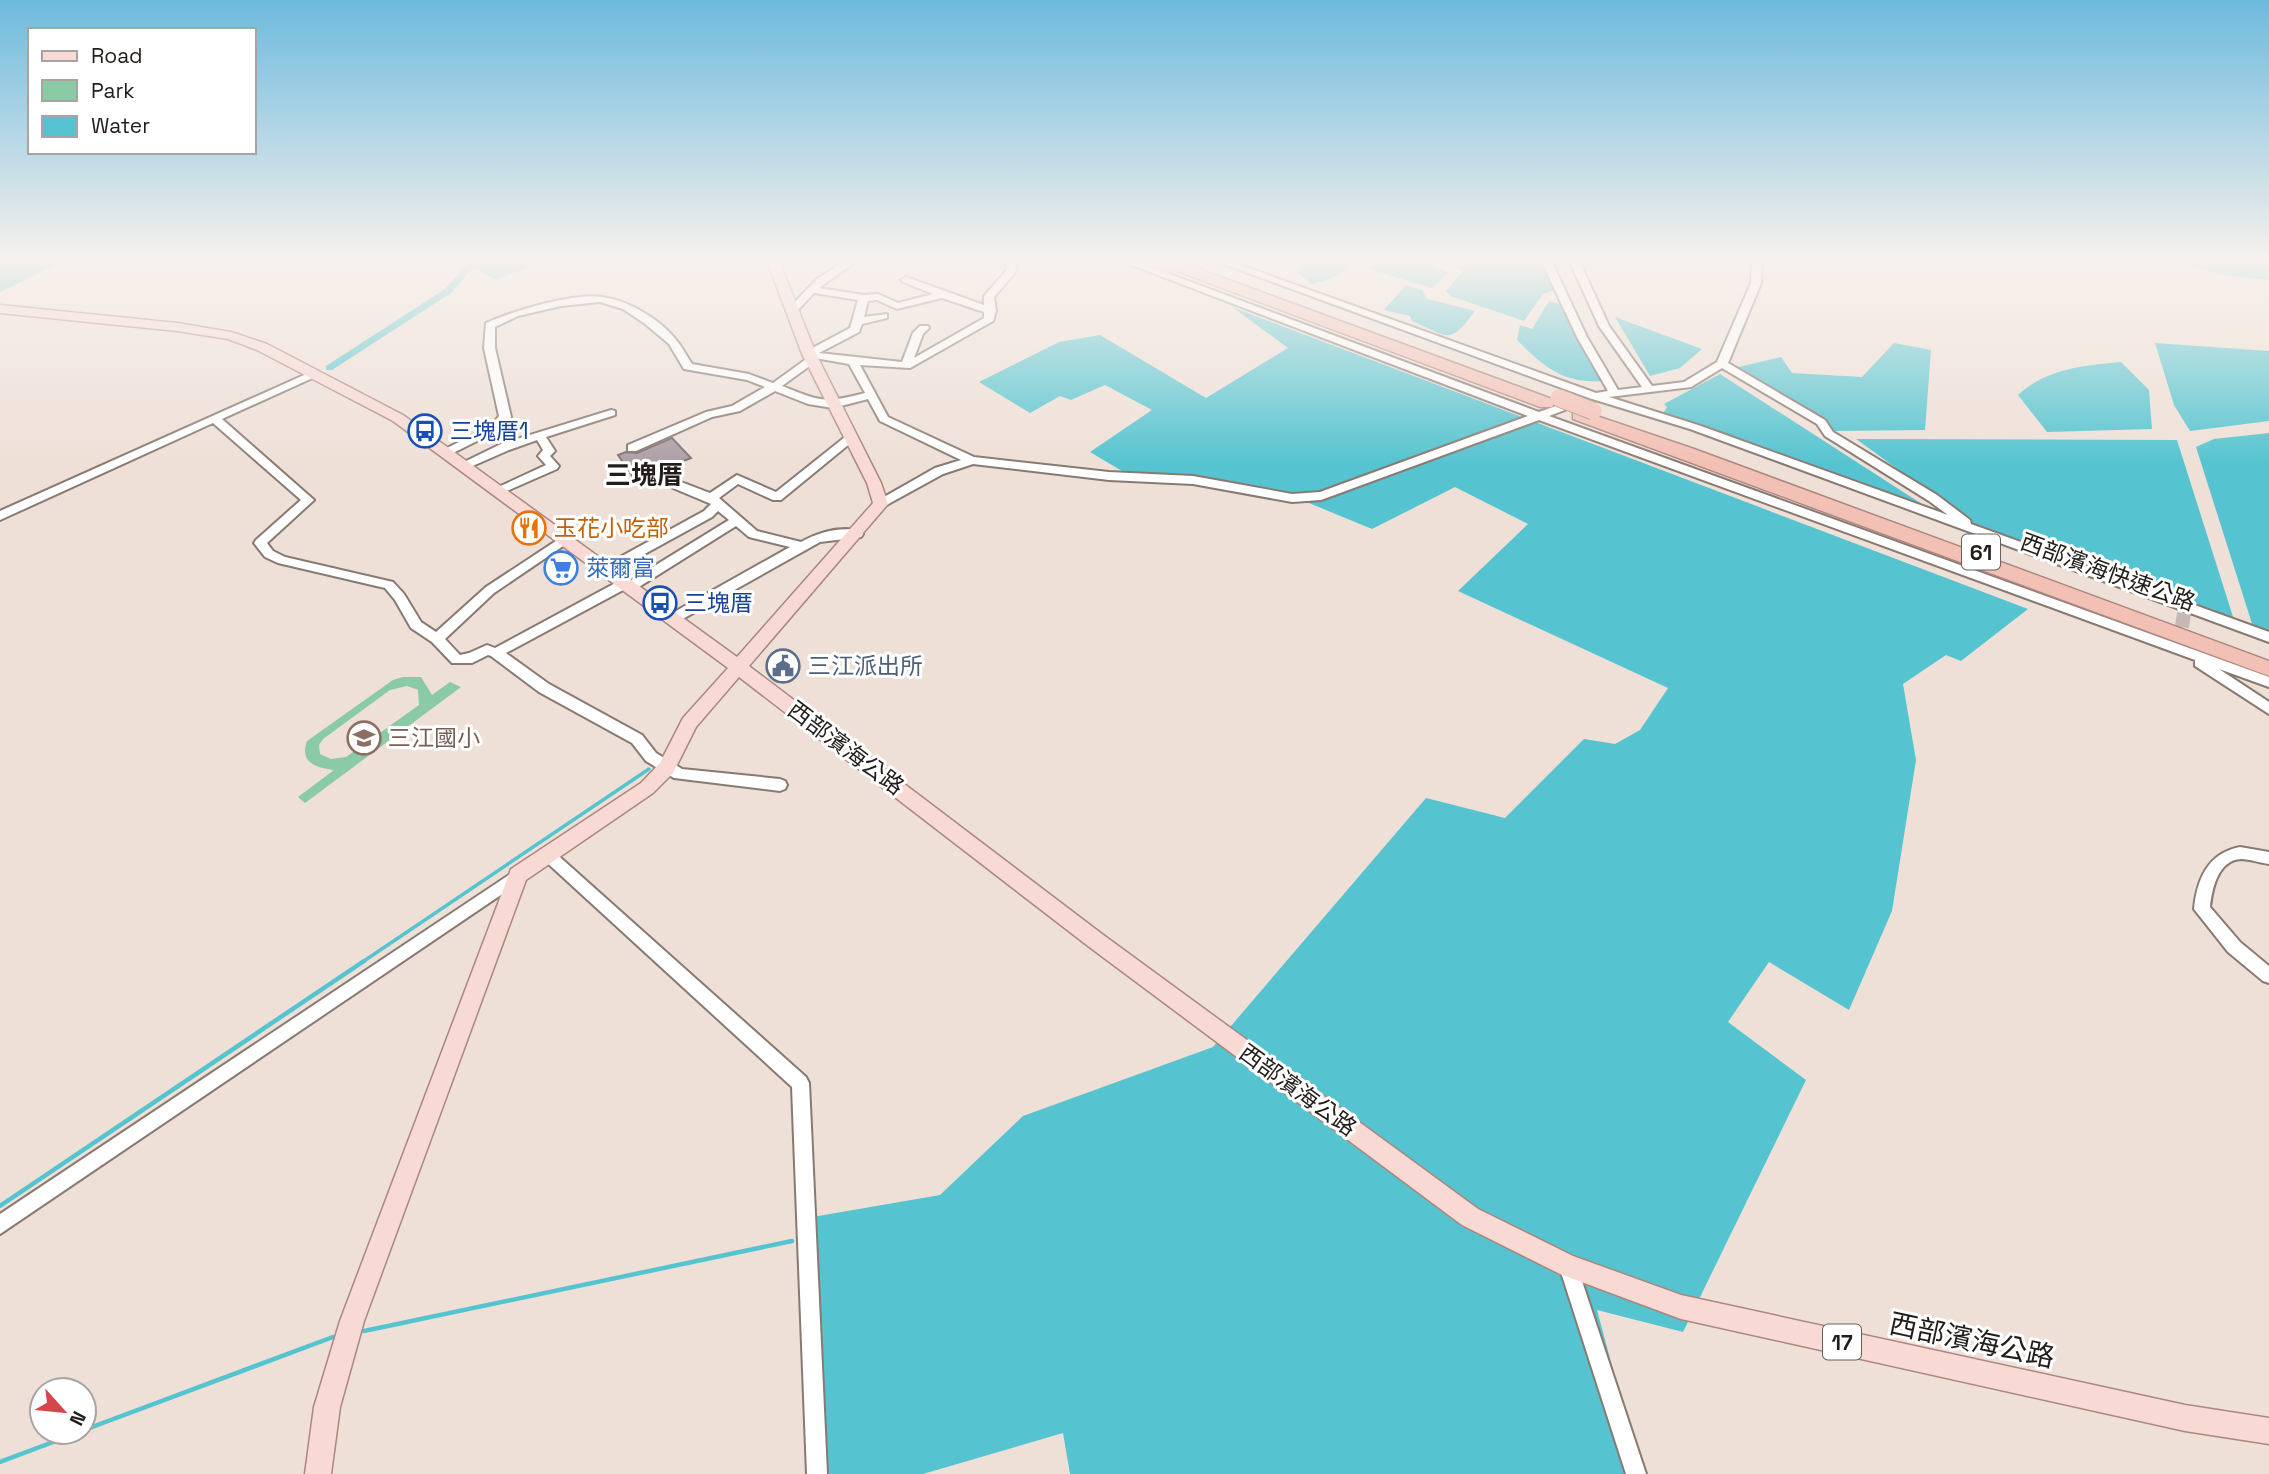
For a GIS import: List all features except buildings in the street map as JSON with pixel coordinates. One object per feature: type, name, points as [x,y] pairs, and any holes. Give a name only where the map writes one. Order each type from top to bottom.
[{"type":"highway","points":[[1345,327],[1379,338]]},
{"type":"highway","name":"61","points":[[1348,327],[1379,338]]},
{"type":"highway","name":"61","points":[[1351,327],[1548,406],[1588,407],[1697,459]]},
{"type":"highway","points":[[1353,327],[1379,338]]},
{"type":"highway","name":"西部濱海快速公路","points":[[1697,459],[2269,658]]},
{"type":"highway","name":"西部濱海快速公路","points":[[1697,459],[2269,669]]},
{"type":"main road","name":"西部濱海公路","points":[[175,327],[230,336],[262,347],[398,418],[674,618],[1095,940],[1470,1217],[1568,1266],[1682,1307],[2185,1418],[2269,1431]]},
{"type":"main road","points":[[318,1474],[327,1407],[352,1321],[518,875],[647,788],[667,768],[689,723],[881,504],[874,483],[849,439],[810,357],[799,327]]},
{"type":"street","points":[[445,452],[495,428],[505,417],[503,393],[486,345],[489,327]]},
{"type":"street","points":[[655,327],[671,341],[688,367],[749,377],[811,402],[833,405],[871,395]]},
{"type":"street","points":[[632,448],[710,414],[734,409],[754,400],[810,357],[855,330],[856,327]]},
{"type":"street","points":[[810,357],[906,366],[979,327]]},
{"type":"street","points":[[1318,327],[1548,406],[1658,459],[1697,459],[1968,573],[2269,682]]},
{"type":"street","points":[[1386,327],[1588,407],[1617,393],[1687,385],[1722,364],[1738,327]]},
{"type":"street","points":[[1577,327],[1617,393]]},
{"type":"street","points":[[1605,327],[1646,391]]},
{"type":"street","points":[[906,366],[918,333],[924,328]]},
{"type":"street","points":[[852,360],[884,419],[972,460],[1109,476],[1193,480],[1292,498],[1321,496],[1548,406],[1624,405],[2269,637]]},
{"type":"street","points":[[1722,364],[1821,422],[1829,434],[1933,498],[1975,531]]},
{"type":"street","points":[[0,516],[313,374]]},
{"type":"street","points":[[464,466],[541,436],[611,413]]},
{"type":"street","points":[[216,420],[308,500],[271,531],[260,543],[261,548],[282,560],[389,585],[401,597],[416,625],[437,639],[457,660],[472,658],[487,650],[496,653],[544,688],[637,739],[651,757],[678,774],[780,785]]},
{"type":"street","points":[[498,490],[553,466],[544,456],[549,451],[541,436]]},
{"type":"street","points":[[606,570],[708,514],[715,501],[737,480],[778,497],[849,439]]},
{"type":"street","points":[[881,504],[939,471],[972,460]]},
{"type":"street","points":[[670,477],[677,485],[715,501],[735,522],[763,538],[802,546]]},
{"type":"street","points":[[496,653],[627,585],[735,522]]},
{"type":"street","points":[[674,618],[817,538],[845,533],[857,534]]},
{"type":"street","points":[[437,639],[490,590],[566,540]]},
{"type":"street","points":[[2179,649],[2269,709]]},
{"type":"street","points":[[2269,858],[2238,853],[2219,862],[2203,888],[2203,909],[2234,947],[2269,976]]},
{"type":"street","points":[[548,855],[800,1083],[817,1474]]},
{"type":"street","points":[[0,1225],[518,875]]},
{"type":"street","points":[[1568,1266],[1636,1474]]},
{"type":"green space","points":[[421,677],[432,695],[450,682],[461,687],[305,803],[298,797],[334,770],[311,763],[305,755],[307,741],[393,680]],"holes":[[[407,686],[418,690],[419,705],[346,757],[331,759],[320,754],[319,745],[323,739],[390,690]]]},
{"type":"water","points":[[1259,327],[1284,327],[2028,609],[1961,661],[1946,655],[1903,684],[1916,760],[1892,911],[1849,1010],[1769,962],[1728,1022],[1806,1080],[1683,1332],[1597,1310],[1641,1474],[1070,1474],[1063,1433],[923,1474],[810,1474],[801,1219],[940,1195],[1023,1116],[1213,1047],[1426,798],[1505,818],[1584,739],[1615,744],[1640,730],[1668,688],[1458,591],[1528,524],[1455,487],[1372,529],[1287,494],[1122,471],[1090,452],[1152,410],[1105,385],[1071,400],[1060,396],[1030,413],[979,382],[1059,342],[1100,335],[1206,398],[1288,348]]},
{"type":"water","points":[[1425,327],[1462,327],[1453,334],[1441,334]]},
{"type":"water","points":[[1520,327],[1532,329],[1533,327],[1575,327],[1605,381],[1578,380],[1546,366],[1517,340]]},
{"type":"water","points":[[1621,327],[1642,327],[1702,349],[1680,368],[1650,376]]},
{"type":"water","points":[[1894,343],[1931,350],[1925,430],[1835,431],[1821,427],[1730,369],[1781,357],[1792,373],[1862,377]]},
{"type":"water","points":[[2155,343],[2269,351],[2269,421],[2190,431],[2174,405]]},
{"type":"water","points":[[2121,362],[2149,390],[2152,429],[2047,432],[2018,395],[2053,374],[2079,367]]},
{"type":"water","points":[[1720,374],[1942,517],[1670,419],[1664,412],[1667,407],[1664,404]]},
{"type":"water","points":[[2269,433],[2269,635],[2254,630],[2196,447],[2214,439]]},
{"type":"water","points":[[1856,439],[2177,440],[2235,623],[1986,533]]},
{"type":"waterway","points":[[329,368],[393,327]]},
{"type":"waterway","points":[[361,963],[649,769]]},
{"type":"waterway","points":[[0,1206],[364,961]]},
{"type":"waterway","points":[[364,1331],[792,1241]]},
{"type":"waterway","points":[[98,1425],[333,1337]]},
{"type":"waterway","points":[[0,1462],[43,1446]]},
{"type":"tunnel","points":[[1969,566],[1974,531]]},
{"type":"tunnel","points":[[1968,573],[1969,564]]},
{"type":"tunnel","points":[[2179,648],[2185,606]]},
{"type":"place","name":"三塊厝1","points":[[425,431]]},
{"type":"place","name":"玉花小吃部","points":[[529,528]]},
{"type":"place","name":"萊爾富","points":[[561,568]]},
{"type":"place","name":"三塊厝","points":[[660,603]]},
{"type":"place","name":"三江派出所","points":[[783,666]]},
{"type":"place","name":"三江國小","points":[[364,738]]},
{"type":"district","name":"三塊厝","points":[[644,475]]}]
